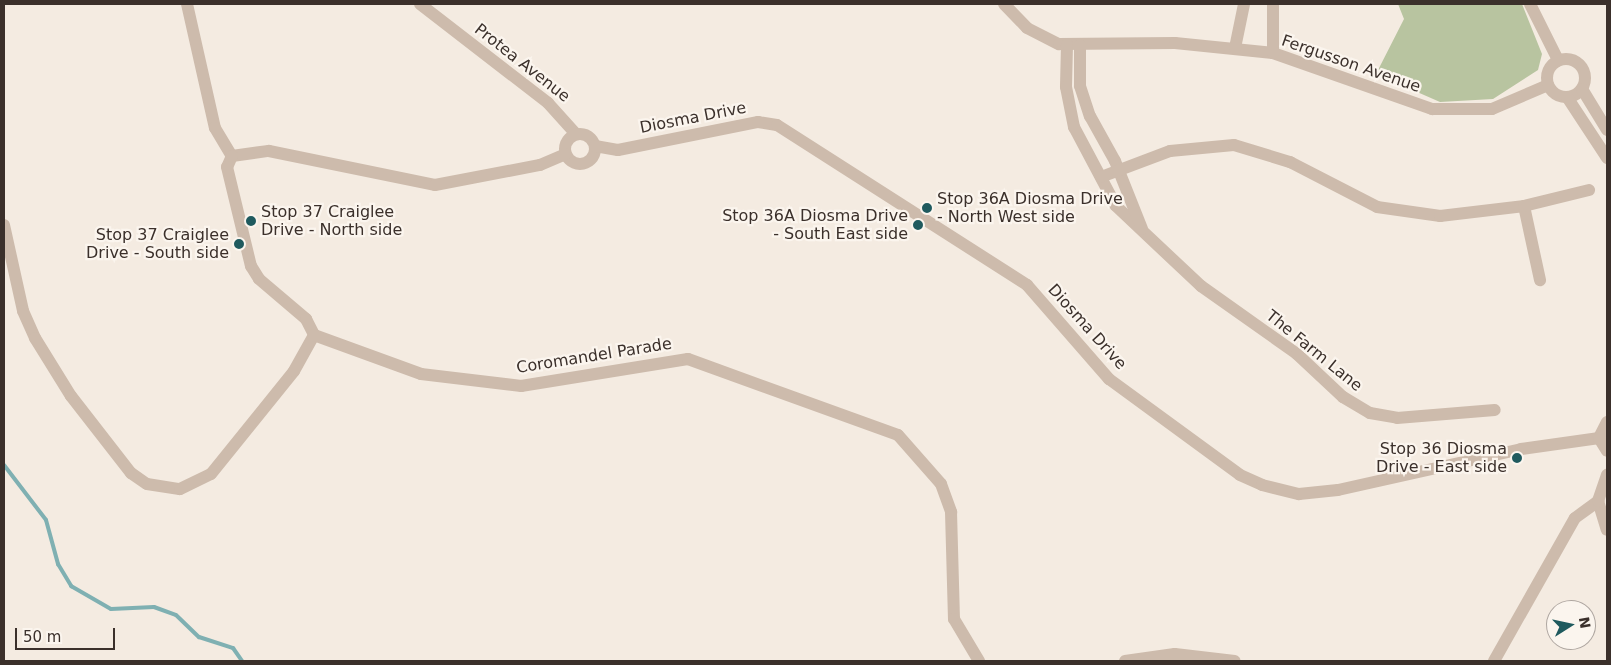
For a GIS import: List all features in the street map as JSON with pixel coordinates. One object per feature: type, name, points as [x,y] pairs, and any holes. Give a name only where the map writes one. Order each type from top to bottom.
[{"type":"street","points":[[187,4],[216,128],[232,156]]},
{"type":"street","name":"Protea Avenue","points":[[420,4],[548,103],[576,134]]},
{"type":"street","name":"Fergusson Avenue","points":[[1004,4],[1027,28],[1067,45],[1175,43],[1235,48],[1273,54],[1432,109],[1492,109],[1548,86]]},
{"type":"street","points":[[1235,48],[1244,4]]},
{"type":"street","points":[[1273,54],[1274,4]]},
{"type":"street","points":[[1530,4],[1558,60]]},
{"type":"street","name":"The Farm Lane","points":[[1067,45],[1069,108],[1116,206],[1201,286],[1297,354],[1343,398],[1370,414],[1397,418],[1495,410]]},
{"type":"street","name":"The Farm Lane","points":[[1080,45],[1080,86],[1090,116],[1119,170],[1143,231]]},
{"type":"street","points":[[1607,130],[1582,89],[1585,77],[1581,66],[1570,59],[1558,60],[1547,74],[1548,86],[1556,94],[1568,97],[1607,158]]},
{"type":"street","points":[[1568,97],[1582,89]]},
{"type":"street","name":"Diosma Drive","points":[[595,146],[618,150],[758,122],[778,125],[1027,285],[1109,379],[1240,475],[1262,485],[1299,494],[1338,490],[1521,449],[1599,438]]},
{"type":"street","points":[[576,134],[586,135],[595,146],[593,156],[581,164],[566,154],[565,144],[576,134]]},
{"type":"street","points":[[1101,177],[1170,151],[1234,145],[1290,162],[1377,207],[1440,216],[1524,206],[1589,190]]},
{"type":"street","points":[[232,156],[269,151],[435,185],[540,165],[566,154]]},
{"type":"street","points":[[4,226],[23,311],[35,338],[71,396],[131,473],[147,484],[180,489],[212,474],[294,371],[314,335],[306,319],[259,279],[251,266],[227,167],[232,156]]},
{"type":"street","points":[[1524,206],[1540,280]]},
{"type":"street","name":"Coromandel Parade","points":[[314,335],[421,374],[512,385],[688,359],[898,435],[941,484],[951,512],[954,619],[979,661]]},
{"type":"street","points":[[1607,422],[1599,438],[1607,451]]},
{"type":"street","points":[[1494,661],[1576,518],[1598,501],[1607,475]]},
{"type":"street","points":[[1598,501],[1607,530]]},
{"type":"street","points":[[1126,661],[1175,654],[1234,661]]},
{"type":"green space","points":[[1398,4],[1522,4],[1542,54],[1538,70],[1493,99],[1440,102],[1376,74],[1404,19]]},
{"type":"waterway","points":[[4,465],[46,520],[58,564],[71,586],[111,609],[154,607],[176,615],[199,637],[233,648],[242,661]]},
{"type":"place","name":"Stop 36A Diosma Drive - North West side","points":[[927,208]]},
{"type":"place","name":"Stop 37 Craiglee Drive - North side","points":[[251,221]]},
{"type":"place","name":"Stop 36A Diosma Drive - South East side","points":[[918,225]]},
{"type":"place","name":"Stop 37 Craiglee Drive - South side","points":[[239,244]]},
{"type":"place","name":"Stop 36 Diosma Drive - East side","points":[[1517,458]]}]
